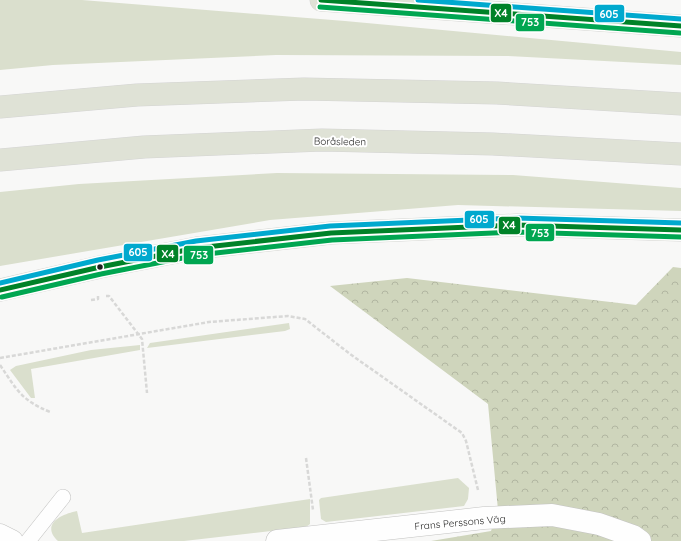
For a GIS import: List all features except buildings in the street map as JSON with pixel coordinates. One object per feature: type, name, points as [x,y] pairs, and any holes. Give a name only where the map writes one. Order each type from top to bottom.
[{"type":"highway","points":[[321,0],[681,26]]},
{"type":"highway","points":[[0,107],[137,95],[304,89],[497,93],[681,104]]},
{"type":"highway","name":"Boråsleden","points":[[0,160],[144,147],[322,140],[493,144],[681,154]]},
{"type":"highway","points":[[0,290],[100,267],[197,248],[331,233],[518,225],[681,230]]},
{"type":"street","name":"Frans Perssons Väg","points":[[277,541],[484,518],[552,515],[599,524],[633,536],[640,541]]},
{"type":"street","points":[[0,535],[12,541]]},
{"type":"lane","points":[[28,541],[63,497]]},
{"type":"path","points":[[96,296],[109,296],[140,335],[147,393]]},
{"type":"path","points":[[0,358],[209,322],[288,316],[305,319],[350,354],[462,433],[466,441],[484,518]]},
{"type":"path","points":[[0,365],[22,397],[36,406],[50,412]]},
{"type":"path","points":[[306,458],[317,536]]},
{"type":"green space","points":[[0,0],[82,0],[345,21],[681,52],[681,65],[508,56],[276,55],[53,65],[0,70]]},
{"type":"green space","points":[[277,173],[513,175],[681,188],[681,211],[458,205],[270,220],[0,266],[0,192],[79,184]]},
{"type":"green space","points":[[673,267],[681,268],[681,541],[431,541],[491,531],[498,510],[488,404],[330,286],[407,278],[636,305]]},
{"type":"green space","points":[[289,323],[290,329],[285,331],[147,348],[150,343]]},
{"type":"green space","points":[[140,345],[140,350],[31,369],[35,398],[31,398],[10,370],[16,366],[91,350]]},
{"type":"green space","points":[[458,478],[469,488],[468,499],[464,506],[326,522],[321,519],[319,500],[321,498]]},
{"type":"green space","points":[[310,499],[310,524],[306,527],[184,541],[58,541],[51,530],[52,525],[60,517],[77,511],[82,533]]},
{"type":"transit line","name":"X4","points":[[321,0],[681,26]]},
{"type":"transit line","name":"605","points":[[418,0],[681,19]]},
{"type":"transit line","name":"753","points":[[320,7],[680,33]]},
{"type":"transit line","name":"605","points":[[0,283],[98,260],[196,241],[330,226],[517,218],[681,223]]},
{"type":"transit line","name":"X4","points":[[0,290],[100,267],[197,248],[331,233],[517,225],[681,230]]},
{"type":"transit line","name":"753","points":[[2,297],[101,274],[198,255],[332,240],[517,232],[681,237]]}]
